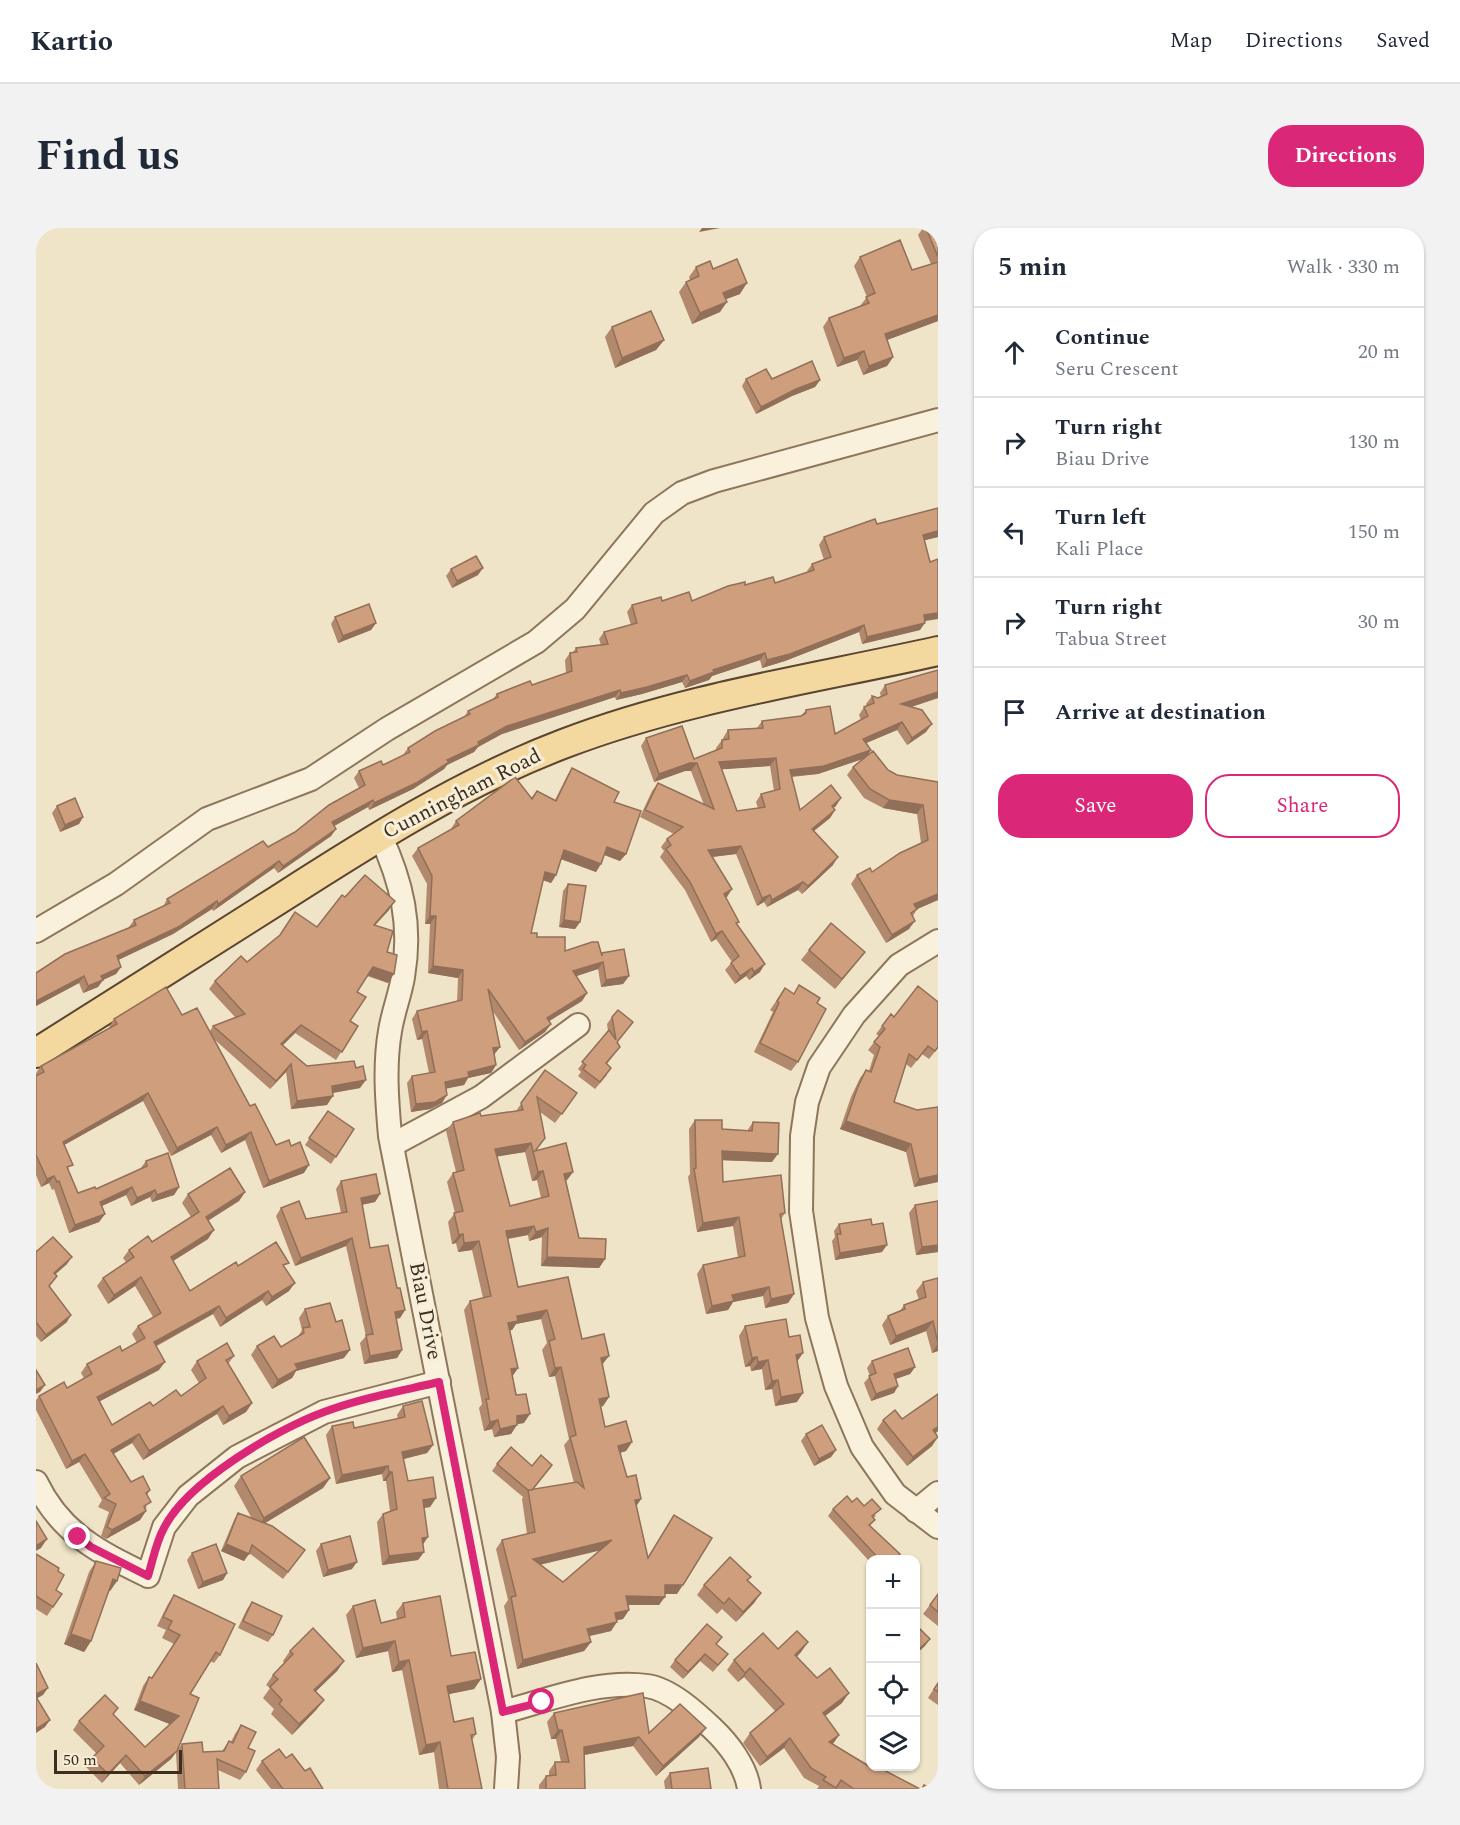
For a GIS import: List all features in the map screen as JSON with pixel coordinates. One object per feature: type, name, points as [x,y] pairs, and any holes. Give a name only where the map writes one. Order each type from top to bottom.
[{"type":"main road","name":"Cunningham Road","points":[[36,1053],[380,835],[462,789],[561,745],[608,727],[717,700],[938,651]]},
{"type":"street","points":[[36,932],[116,884],[207,819],[311,779],[387,729],[552,631],[575,609],[642,525],[682,494],[714,480],[938,420]]},
{"type":"street","name":"Biau Drive","points":[[380,835],[402,891],[408,930],[403,980],[390,1030],[387,1056],[387,1097],[392,1145],[503,1712],[508,1757],[506,1789]]},
{"type":"street","points":[[938,941],[898,965],[854,1015],[819,1067],[807,1102],[802,1136],[801,1211],[818,1318],[836,1386],[862,1447],[895,1494],[938,1527]]},
{"type":"street","points":[[392,1145],[481,1097],[578,1025]]},
{"type":"street","points":[[36,1482],[66,1527],[91,1547],[148,1576],[164,1527],[188,1496],[237,1457],[295,1424],[324,1412],[439,1382]]},
{"type":"street","points":[[916,1511],[938,1492]]},
{"type":"street","points":[[503,1712],[600,1687],[648,1686],[688,1706],[726,1740],[748,1779],[749,1789]]},
{"type":"building","points":[[926,228],[938,228],[938,257]]},
{"type":"building","points":[[900,240],[912,270],[938,262],[938,315],[885,334],[893,357],[869,366],[864,351],[844,358],[829,318],[869,303],[866,297],[875,293],[860,257]]},
{"type":"building","points":[[737,259],[747,283],[723,293],[727,302],[700,313],[686,282],[699,276],[696,267],[710,261],[713,269]]},
{"type":"building","points":[[651,311],[664,340],[622,358],[612,327]]},
{"type":"building","points":[[812,361],[820,380],[796,389],[761,407],[746,379],[766,369],[772,379]]},
{"type":"building","points":[[938,508],[938,531],[923,535],[930,562],[938,559],[938,613],[924,615],[925,623],[867,637],[864,625],[790,654],[767,660],[765,653],[713,670],[714,672],[690,681],[687,675],[621,693],[620,690],[507,726],[478,742],[479,745],[447,760],[449,762],[418,782],[374,803],[373,800],[332,822],[336,829],[283,866],[279,861],[218,904],[217,901],[178,927],[117,956],[121,967],[101,976],[103,980],[88,986],[84,976],[36,1001],[36,973],[65,954],[136,925],[134,920],[170,903],[167,899],[263,841],[268,847],[295,832],[329,805],[365,785],[359,771],[381,761],[383,765],[410,752],[408,748],[435,731],[470,714],[468,711],[498,697],[497,694],[530,681],[532,685],[572,671],[570,653],[577,652],[576,648],[608,644],[604,632],[637,623],[632,605],[661,597],[662,601],[689,592],[692,601],[728,586],[745,582],[745,585],[773,577],[775,583],[814,570],[812,564],[831,557],[824,537],[875,519],[877,524]]},
{"type":"building","points":[[476,556],[483,568],[457,581],[451,569]]},
{"type":"building","points":[[369,604],[376,623],[343,636],[335,617]]},
{"type":"building","points":[[938,670],[938,692],[901,704],[922,710],[932,724],[912,738],[902,722],[863,739],[871,750],[824,766],[790,770],[800,810],[831,785],[841,798],[832,806],[835,810],[812,829],[838,857],[808,886],[803,882],[772,900],[770,895],[762,898],[741,846],[708,850],[732,889],[724,894],[739,922],[736,923],[765,964],[754,972],[752,968],[740,976],[731,963],[739,956],[722,931],[716,934],[690,882],[666,849],[671,845],[667,839],[683,827],[645,810],[658,783],[714,809],[697,763],[690,763],[659,774],[646,738],[682,726],[694,759],[722,748],[722,740],[729,739],[728,730],[763,728],[762,721],[801,716],[806,713],[806,710],[830,706],[835,734],[868,716],[864,707],[874,703],[872,696],[878,698],[887,694],[885,685]],"holes":[[[776,758],[780,789],[761,794],[765,807],[737,811],[719,762]]]},
{"type":"building","points":[[873,751],[888,770],[897,775],[938,782],[938,894],[914,904],[917,909],[911,913],[915,921],[892,935],[857,875],[870,868],[872,872],[900,853],[928,840],[923,805],[889,800],[870,789],[853,767]]},
{"type":"building","points":[[572,768],[619,792],[614,802],[641,811],[626,854],[607,847],[601,864],[564,850],[556,875],[545,872],[531,933],[537,933],[537,937],[565,937],[565,951],[592,942],[598,942],[602,956],[602,953],[624,949],[629,976],[606,980],[603,962],[573,971],[587,993],[547,1018],[551,1024],[525,1042],[488,989],[500,1047],[493,1048],[496,1065],[468,1072],[469,1077],[445,1082],[447,1095],[435,1102],[416,1104],[412,1076],[435,1072],[427,1031],[422,1032],[417,1011],[462,1000],[463,970],[433,966],[436,916],[430,916],[432,876],[418,848],[459,825],[456,821],[515,777],[532,799],[537,791],[556,801]]},
{"type":"building","points":[[75,798],[83,817],[65,825],[57,806]]},
{"type":"building","points":[[365,875],[395,901],[374,925],[393,931],[387,952],[397,955],[394,974],[373,967],[357,992],[366,997],[350,1021],[358,1026],[342,1052],[301,1025],[281,1044],[307,1066],[354,1061],[356,1068],[363,1066],[366,1080],[332,1086],[333,1096],[297,1101],[291,1064],[276,1081],[213,1026],[245,1014],[215,981],[241,956],[247,962],[280,935],[295,912],[317,927],[342,895],[345,897]]},
{"type":"building","points":[[568,884],[586,886],[580,922],[564,920]]},
{"type":"building","points":[[831,923],[865,952],[842,979],[809,950]]},
{"type":"building","points":[[799,985],[820,998],[817,1003],[826,1009],[798,1062],[760,1043],[779,1003],[777,1001],[785,988],[794,994]]},
{"type":"building","points":[[918,986],[938,1002],[938,1047],[935,1051],[928,1046],[917,1060],[909,1054],[894,1102],[917,1110],[938,1107],[938,1175],[919,1179],[911,1144],[846,1121],[866,1070],[871,1072],[880,1047],[874,1042],[885,1029],[882,1026],[891,1014],[894,1017]]},
{"type":"building","points":[[166,987],[182,1015],[197,1008],[250,1106],[255,1104],[276,1145],[289,1140],[291,1146],[300,1142],[309,1165],[269,1181],[251,1132],[226,1145],[217,1127],[177,1148],[148,1093],[63,1142],[73,1165],[67,1167],[78,1193],[95,1187],[96,1189],[147,1166],[146,1161],[168,1153],[179,1187],[157,1195],[155,1190],[137,1198],[132,1187],[100,1202],[105,1214],[75,1225],[59,1181],[57,1182],[54,1176],[47,1179],[36,1155],[36,1076],[44,1072],[41,1066],[117,1024],[114,1019]]},
{"type":"building","points":[[618,1010],[633,1022],[617,1042],[620,1047],[606,1063],[611,1068],[600,1082],[583,1069],[586,1065],[582,1062],[609,1030],[616,1040],[612,1017]]},
{"type":"building","points":[[545,1070],[577,1093],[562,1114],[537,1097],[545,1138],[535,1151],[566,1143],[573,1172],[564,1174],[579,1238],[606,1239],[605,1259],[547,1257],[548,1228],[536,1232],[534,1226],[506,1231],[518,1287],[568,1277],[582,1339],[604,1334],[609,1356],[601,1358],[609,1397],[599,1399],[605,1427],[626,1421],[632,1442],[618,1446],[627,1477],[636,1475],[641,1499],[635,1500],[648,1558],[674,1515],[712,1538],[683,1585],[665,1585],[665,1597],[626,1596],[629,1610],[615,1613],[617,1622],[587,1629],[591,1642],[523,1660],[511,1597],[516,1596],[502,1540],[535,1532],[528,1490],[577,1482],[584,1488],[570,1437],[576,1435],[561,1367],[555,1368],[549,1341],[555,1339],[547,1310],[517,1316],[518,1321],[508,1323],[518,1368],[511,1369],[516,1395],[526,1394],[530,1414],[517,1416],[517,1425],[500,1429],[498,1420],[490,1422],[486,1399],[489,1399],[470,1301],[491,1296],[479,1241],[464,1243],[463,1234],[459,1235],[454,1213],[463,1211],[453,1173],[464,1170],[453,1122],[480,1113],[481,1116],[523,1110],[521,1103]],"holes":[[[531,1143],[538,1172],[543,1171],[549,1196],[510,1206],[495,1149]],[[612,1540],[563,1582],[533,1559]]]},
{"type":"building","points":[[328,1111],[354,1129],[336,1157],[309,1138]]},
{"type":"building","points":[[695,1120],[722,1120],[722,1129],[752,1131],[753,1122],[779,1123],[778,1154],[722,1151],[723,1182],[781,1175],[785,1213],[780,1214],[794,1294],[771,1299],[769,1287],[732,1295],[734,1301],[712,1306],[703,1265],[745,1256],[739,1217],[703,1223],[694,1169],[696,1168]]},
{"type":"building","points":[[230,1168],[245,1192],[206,1217],[214,1230],[171,1257],[190,1291],[236,1262],[238,1266],[276,1242],[289,1263],[283,1265],[295,1283],[272,1297],[268,1291],[226,1318],[219,1306],[154,1342],[165,1362],[97,1397],[112,1425],[150,1402],[153,1406],[176,1390],[181,1396],[206,1378],[197,1361],[227,1343],[234,1356],[226,1360],[252,1403],[229,1416],[223,1406],[149,1451],[139,1434],[111,1450],[131,1482],[143,1476],[150,1490],[146,1493],[151,1502],[144,1506],[146,1511],[112,1530],[107,1527],[116,1504],[104,1498],[110,1494],[85,1454],[72,1461],[39,1396],[64,1382],[67,1388],[92,1374],[87,1364],[120,1346],[122,1351],[145,1338],[138,1326],[161,1313],[141,1277],[114,1295],[103,1278],[134,1257],[129,1250],[148,1236],[152,1242],[199,1212],[188,1194]]},
{"type":"building","points":[[376,1174],[380,1194],[361,1198],[370,1248],[388,1245],[397,1288],[400,1288],[405,1310],[395,1312],[402,1350],[370,1356],[366,1335],[373,1334],[352,1238],[301,1258],[281,1208],[299,1201],[306,1219],[347,1212],[341,1181]]},
{"type":"building","points":[[938,1201],[938,1245],[922,1247],[915,1205]]},
{"type":"building","points":[[871,1219],[872,1225],[883,1223],[887,1245],[840,1253],[837,1234],[841,1234],[839,1224]]},
{"type":"building","points":[[53,1237],[72,1257],[54,1273],[57,1276],[49,1286],[71,1315],[46,1335],[36,1322],[36,1251]]},
{"type":"building","points":[[938,1278],[938,1343],[933,1321],[896,1336],[888,1316],[905,1309],[904,1305],[926,1297],[923,1282]]},
{"type":"building","points":[[330,1303],[336,1322],[342,1320],[350,1350],[295,1364],[298,1369],[278,1380],[257,1346],[274,1336],[281,1347],[304,1333],[303,1328],[310,1327],[305,1309]]},
{"type":"building","points":[[786,1319],[789,1337],[800,1335],[803,1353],[796,1355],[803,1393],[781,1397],[778,1380],[772,1381],[768,1360],[758,1362],[757,1357],[752,1358],[745,1326]]},
{"type":"building","points":[[908,1348],[915,1367],[894,1374],[898,1386],[876,1394],[869,1376],[876,1373],[872,1361]]},
{"type":"building","points":[[36,1370],[45,1385],[36,1390]]},
{"type":"building","points":[[938,1394],[938,1427],[933,1430],[938,1437],[913,1457],[883,1420],[895,1410],[902,1419]]},
{"type":"building","points":[[422,1401],[433,1445],[402,1452],[408,1481],[433,1477],[436,1498],[423,1500],[428,1537],[422,1538],[424,1552],[389,1556],[383,1514],[397,1509],[392,1472],[389,1472],[388,1466],[342,1475],[332,1426],[353,1422],[354,1428],[405,1417],[403,1406]]},
{"type":"building","points":[[822,1425],[836,1450],[819,1459],[806,1434]]},
{"type":"building","points":[[304,1437],[330,1478],[264,1518],[241,1476]]},
{"type":"building","points":[[511,1447],[532,1466],[541,1455],[552,1465],[532,1490],[528,1490],[497,1464]]},
{"type":"building","points":[[847,1496],[852,1502],[857,1498],[864,1506],[872,1499],[881,1509],[872,1516],[875,1520],[869,1525],[900,1554],[875,1555],[833,1509]]},
{"type":"building","points":[[238,1513],[272,1526],[305,1550],[288,1572],[252,1545],[249,1554],[226,1544]]},
{"type":"building","points":[[36,1521],[47,1539],[36,1546]]},
{"type":"building","points":[[350,1536],[357,1562],[328,1570],[321,1544]]},
{"type":"building","points":[[216,1544],[227,1573],[203,1582],[192,1553]]},
{"type":"building","points":[[36,1554],[59,1568],[58,1571],[64,1575],[56,1590],[62,1594],[53,1607],[36,1596]]},
{"type":"building","points":[[730,1557],[751,1577],[747,1580],[761,1593],[743,1612],[729,1598],[724,1604],[704,1585]]},
{"type":"building","points":[[96,1561],[121,1568],[117,1581],[113,1579],[91,1641],[71,1634]]},
{"type":"building","points":[[938,1594],[938,1612],[930,1605]]},
{"type":"building","points":[[174,1595],[235,1624],[220,1655],[216,1652],[190,1694],[199,1698],[177,1751],[145,1776],[126,1755],[108,1774],[92,1758],[104,1746],[79,1721],[105,1695],[118,1708],[113,1714],[145,1747],[179,1716],[140,1701],[149,1677],[152,1678],[180,1635],[168,1629],[172,1621],[163,1617]]},
{"type":"building","points":[[440,1596],[451,1656],[475,1652],[481,1679],[447,1686],[454,1722],[473,1718],[476,1734],[471,1735],[482,1789],[448,1789],[440,1742],[426,1745],[409,1660],[399,1662],[395,1641],[363,1648],[353,1606],[375,1600],[381,1623],[405,1617],[403,1603]]},
{"type":"building","points":[[252,1602],[282,1616],[273,1635],[243,1621]]},
{"type":"building","points":[[707,1624],[722,1637],[716,1644],[728,1654],[718,1665],[705,1654],[688,1672],[675,1660]]},
{"type":"building","points":[[313,1628],[344,1661],[314,1690],[324,1700],[299,1724],[279,1704],[282,1700],[270,1687],[278,1679],[273,1675],[293,1654],[290,1651]]},
{"type":"building","points":[[920,1629],[930,1639],[920,1648]]},
{"type":"building","points":[[797,1631],[808,1642],[795,1655],[817,1678],[830,1668],[849,1693],[823,1713],[839,1735],[829,1742],[866,1765],[866,1771],[886,1771],[920,1789],[854,1789],[841,1780],[836,1788],[823,1780],[826,1777],[811,1768],[790,1738],[767,1757],[750,1733],[784,1704],[750,1668],[745,1673],[734,1660],[763,1633],[778,1649]]},
{"type":"building","points":[[36,1663],[48,1688],[36,1694]]},
{"type":"building","points":[[643,1693],[649,1733],[680,1704],[706,1728],[663,1766],[639,1737],[584,1747],[585,1789],[546,1789],[546,1776],[556,1775],[555,1762],[569,1762],[562,1730],[558,1730],[554,1713]]},
{"type":"building","points":[[36,1697],[50,1720],[36,1729]]},
{"type":"building","points":[[241,1725],[256,1732],[248,1748],[255,1751],[246,1772],[217,1759],[219,1789],[185,1789],[182,1744],[202,1742],[203,1752],[224,1751],[229,1741],[233,1743]]},
{"type":"building","points":[[279,1749],[286,1758],[292,1754],[305,1771],[310,1768],[323,1789],[283,1789],[262,1761]]},
{"type":"building","points":[[708,1768],[711,1789],[672,1789],[670,1773]]},
{"type":"route","points":[[78,1537],[91,1547],[148,1576],[164,1527],[188,1496],[237,1457],[295,1424],[324,1412],[439,1382],[503,1712],[542,1702]]}]
